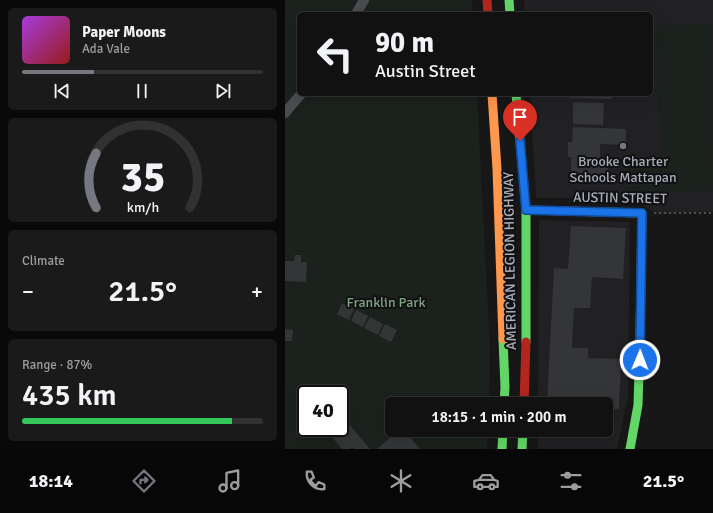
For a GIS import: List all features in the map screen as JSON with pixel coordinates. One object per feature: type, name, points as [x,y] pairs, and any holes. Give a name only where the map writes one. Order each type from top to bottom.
[{"type":"main road","points":[[487,0],[488,12]]},
{"type":"main road","points":[[509,0],[510,12]]},
{"type":"main road","name":"AMERICAN LEGION HIGHWAY","points":[[493,96],[505,379],[504,397]]},
{"type":"main road","name":"AMERICAN LEGION HIGHWAY","points":[[515,96],[526,210],[524,397]]},
{"type":"main road","name":"AUSTIN STREET","points":[[526,210],[642,213]]},
{"type":"main road","points":[[630,449],[638,405],[642,213]]},
{"type":"main road","points":[[502,449],[503,437]]},
{"type":"main road","points":[[522,449],[523,437]]},
{"type":"street","points":[[357,12],[364,0]]},
{"type":"street","points":[[285,113],[299,96]]},
{"type":"path","name":"AUSTIN STREET","points":[[642,213],[713,213]]},
{"type":"shaded area","name":"Brooke Charter Schools Mattapan","points":[[524,0],[713,0],[713,212],[656,214],[633,198],[536,198],[530,96],[653,96],[653,12],[525,12]]},
{"type":"shaded area","points":[[539,220],[630,222],[628,396],[617,449],[538,449],[538,437],[613,437],[613,397],[538,397]]},
{"type":"green space","name":"Franklin Park","points":[[285,0],[472,0],[472,12],[297,12],[297,96],[477,96],[490,348],[489,397],[385,397],[385,437],[488,437],[487,449],[285,449]]},
{"type":"green space","points":[[712,24],[713,191],[627,193],[627,167],[660,166],[656,25]]},
{"type":"building","points":[[570,96],[612,96],[612,99],[570,98]]},
{"type":"building","points":[[573,102],[604,103],[603,125],[573,124]]},
{"type":"building","points":[[573,127],[626,129],[626,145],[600,144],[600,159],[608,159],[608,176],[571,175],[571,157],[568,157],[568,142],[572,142]]},
{"type":"building","points":[[571,226],[626,228],[623,279],[592,277],[590,308],[574,308],[572,348],[588,348],[588,358],[621,359],[619,409],[613,409],[613,397],[547,397],[554,268],[568,269]]},
{"type":"building","points":[[295,255],[301,255],[301,262],[307,262],[306,282],[285,281],[285,261],[294,261]]},
{"type":"building","points":[[355,297],[360,299],[357,306],[352,304]]},
{"type":"building","points":[[342,303],[354,309],[349,320],[337,314]]},
{"type":"building","points":[[356,310],[368,316],[363,327],[351,321]]},
{"type":"building","points":[[370,317],[383,324],[378,335],[364,328]]},
{"type":"building","points":[[385,324],[397,330],[391,342],[379,336]]},
{"type":"building","points":[[285,329],[293,330],[292,341],[285,341]]},
{"type":"building","points":[[349,424],[370,449],[354,449],[352,447],[350,449],[342,449],[332,437],[349,437]]},
{"type":"building","points":[[391,437],[410,437],[420,449],[377,449]]},
{"type":"traffic: fast","points":[[509,0],[510,12]]},
{"type":"traffic: fast","points":[[516,96],[526,210],[526,342]]},
{"type":"traffic: fast","points":[[503,339],[504,397]]},
{"type":"traffic: fast","points":[[630,449],[638,405],[640,339]]},
{"type":"traffic: fast","points":[[502,449],[503,437]]},
{"type":"traffic: fast","points":[[522,449],[523,437]]},
{"type":"traffic: slow","points":[[492,96],[497,169],[503,339]]},
{"type":"traffic: slow","points":[[526,210],[642,213],[640,339]]},
{"type":"traffic: jam","points":[[487,0],[488,12]]},
{"type":"traffic: jam","points":[[524,397],[526,342]]},
{"type":"place","name":"Brooke Charter Schools Mattapan","points":[[623,146]]},
{"type":"route","points":[[520,141],[526,210],[642,213],[640,360]]}]
